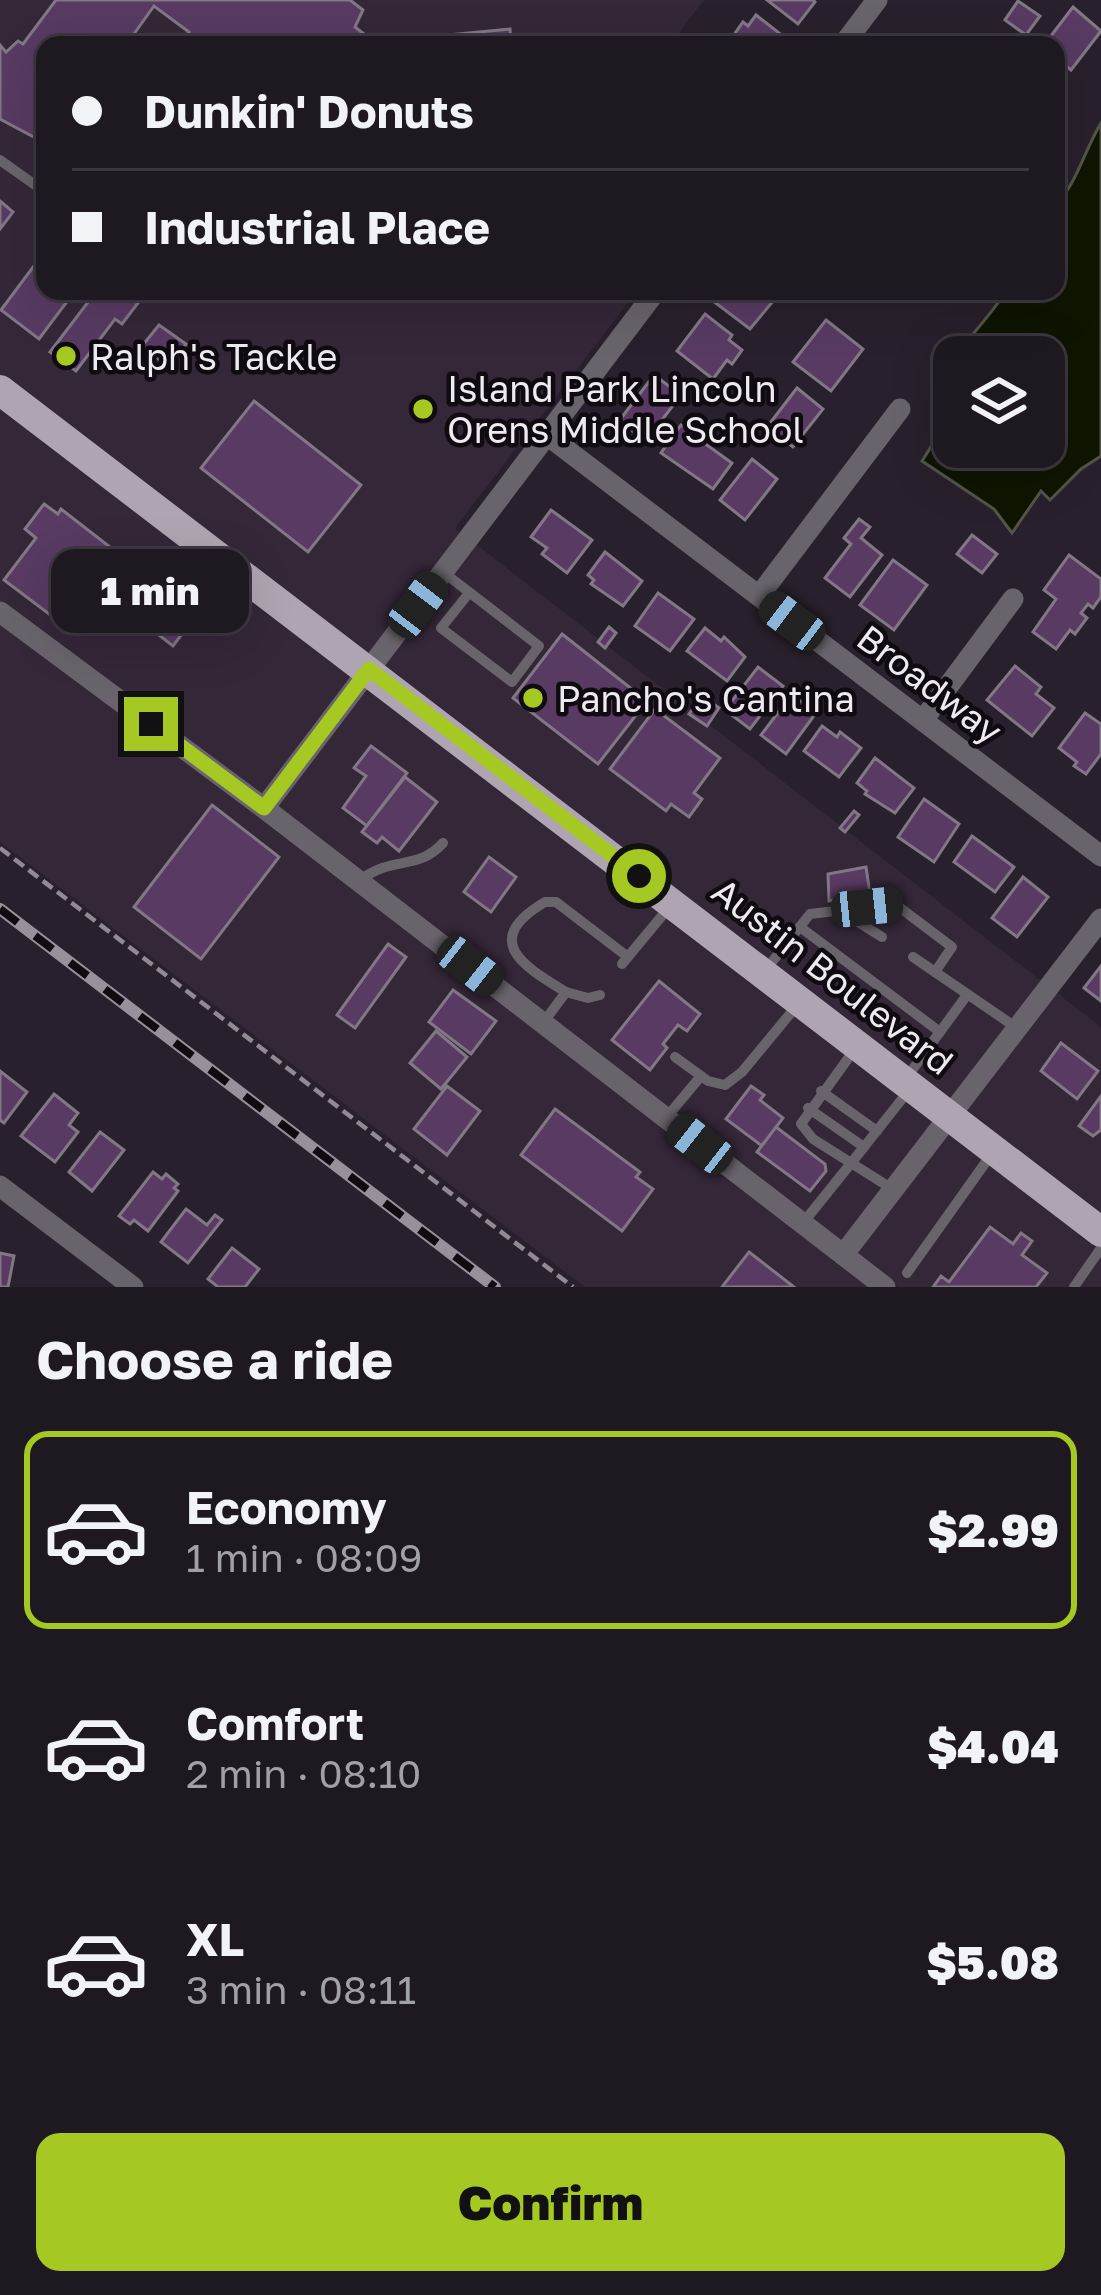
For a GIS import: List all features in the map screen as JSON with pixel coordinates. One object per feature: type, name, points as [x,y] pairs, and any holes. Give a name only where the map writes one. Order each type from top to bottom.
[{"type":"main road","name":"Austin Boulevard","points":[[0,390],[1101,1232]]},
{"type":"street","points":[[850,36],[878,0]]},
{"type":"street","points":[[264,808],[649,300]]},
{"type":"street","points":[[759,596],[900,409]]},
{"type":"street","name":"Broadway","points":[[547,435],[1101,856]]},
{"type":"street","points":[[923,720],[1013,598]]},
{"type":"street","points":[[0,612],[264,808],[885,1287]]},
{"type":"street","points":[[843,1255],[1101,919]]},
{"type":"street","points":[[0,1186],[11,1200],[133,1287]]},
{"type":"lane","points":[[0,160],[36,186]]},
{"type":"lane","points":[[442,572],[469,592],[539,646],[512,682],[441,628],[469,592]]},
{"type":"lane","points":[[359,881],[390,862],[424,860],[443,843]]},
{"type":"lane","points":[[600,995],[588,998],[566,992],[520,964],[512,939],[520,926],[534,909],[556,902],[625,960],[673,902]]},
{"type":"lane","points":[[764,972],[810,914],[895,904],[952,947],[935,972]]},
{"type":"lane","points":[[839,910],[882,938]]},
{"type":"lane","points":[[800,927],[940,1032]]},
{"type":"lane","points":[[913,957],[1017,1028]]},
{"type":"lane","points":[[543,1023],[566,992]]},
{"type":"lane","points":[[802,1223],[877,1131],[968,995]]},
{"type":"lane","points":[[675,1057],[716,1085],[725,1085],[742,1072],[802,1001]]},
{"type":"lane","points":[[858,1044],[801,1124],[804,1132],[894,1190]]},
{"type":"lane","points":[[666,1118],[701,1076]]},
{"type":"lane","points":[[821,1091],[877,1131]]},
{"type":"lane","points":[[808,1108],[864,1148]]},
{"type":"lane","points":[[907,1273],[995,1149]]},
{"type":"lane","points":[[1074,1287],[1101,1248]]},
{"type":"path","points":[[0,848],[573,1287]]},
{"type":"shaded area","points":[[0,0],[704,0],[677,36],[36,36],[36,300],[630,300],[455,528],[1101,1027],[1101,1287],[898,1287],[414,916],[0,609]]},
{"type":"shaded area","points":[[1101,123],[1101,456],[1050,500],[1041,491],[1012,533],[994,509],[922,461],[933,443],[933,468],[1065,468],[1065,336],[972,336],[999,300],[1065,300],[1065,193]]},
{"type":"shaded area","points":[[0,613],[888,1287],[585,1287],[0,842]]},
{"type":"building","points":[[56,0],[350,0],[363,10],[355,27],[367,36],[186,36],[189,32],[154,6],[132,36],[36,36],[36,138],[0,119],[0,45],[6,52],[18,41],[23,44]]},
{"type":"building","points":[[767,0],[813,0],[815,2],[798,24]]},
{"type":"building","points":[[1018,1],[1040,16],[1026,35],[1005,20]]},
{"type":"building","points":[[1073,7],[1101,31],[1071,70],[1065,65],[1065,36],[1051,36]]},
{"type":"building","points":[[756,15],[783,36],[733,36],[743,22],[748,26]]},
{"type":"building","points":[[510,29],[510,36],[436,36]]},
{"type":"building","points":[[0,201],[13,212],[0,229]]},
{"type":"building","points":[[36,263],[36,300],[68,300],[39,339],[1,310]]},
{"type":"building","points":[[90,300],[140,300],[122,324],[115,319],[76,371],[50,352]]},
{"type":"building","points":[[714,300],[774,300],[750,329]]},
{"type":"building","points":[[705,314],[732,335],[729,340],[742,350],[713,379],[677,351]]},
{"type":"building","points":[[826,320],[863,349],[831,391],[793,362]]},
{"type":"building","points":[[159,325],[186,344],[169,367],[142,346]]},
{"type":"building","points":[[654,375],[681,395],[646,441],[619,421]]},
{"type":"building","points":[[797,388],[823,409],[793,447],[767,427]]},
{"type":"building","points":[[254,401],[361,485],[308,552],[201,468]]},
{"type":"building","points":[[681,425],[732,463],[713,489],[661,453]]},
{"type":"building","points":[[752,459],[777,479],[745,520],[720,500]]},
{"type":"building","points":[[44,504],[58,514],[61,509],[128,561],[98,601],[73,582],[49,614],[4,580],[36,538],[25,529]]},
{"type":"building","points":[[551,510],[592,540],[567,573],[542,554],[547,548],[531,537]]},
{"type":"building","points":[[859,519],[870,527],[861,538],[882,555],[850,597],[825,578],[851,544],[844,538]]},
{"type":"building","points":[[972,535],[997,554],[982,573],[957,554]]},
{"type":"building","points":[[605,552],[642,581],[623,606],[591,584],[594,580],[588,575]]},
{"type":"building","points":[[1069,555],[1101,579],[1101,597],[1093,608],[1088,604],[1081,613],[1087,618],[1056,649],[1033,632],[1056,599],[1044,590]]},
{"type":"building","points":[[893,560],[927,585],[894,630],[860,605]]},
{"type":"building","points":[[658,593],[694,619],[670,651],[635,626]]},
{"type":"building","points":[[154,600],[188,626],[173,646],[138,619]]},
{"type":"building","points":[[609,627],[616,633],[605,648],[598,642]]},
{"type":"building","points":[[705,628],[721,641],[724,637],[745,657],[727,681],[687,651]]},
{"type":"building","points":[[562,634],[647,701],[598,764],[513,698]]},
{"type":"building","points":[[1015,666],[1041,687],[1036,694],[1054,708],[1032,736],[987,700]]},
{"type":"building","points":[[758,667],[783,686],[750,729],[725,710]]},
{"type":"building","points":[[792,694],[816,713],[786,754],[761,735]]},
{"type":"building","points":[[702,696],[719,708],[707,726],[689,714]]},
{"type":"building","points":[[655,709],[720,758],[694,793],[702,799],[689,817],[671,804],[666,811],[610,769]]},
{"type":"building","points":[[1085,713],[1101,724],[1101,754],[1086,774],[1059,748]]},
{"type":"building","points":[[822,726],[837,737],[840,732],[861,748],[839,777],[804,751]]},
{"type":"building","points":[[371,746],[407,773],[367,826],[343,808],[366,776],[354,768]]},
{"type":"building","points":[[875,758],[914,788],[895,813],[865,794],[857,783]]},
{"type":"building","points":[[405,777],[437,802],[399,851],[382,837],[377,843],[362,832]]},
{"type":"building","points":[[924,799],[959,824],[934,862],[898,837]]},
{"type":"building","points":[[212,805],[279,857],[201,959],[134,907]]},
{"type":"building","points":[[854,811],[859,815],[845,832],[840,828]]},
{"type":"building","points":[[972,836],[1014,867],[995,892],[954,862]]},
{"type":"building","points":[[489,857],[516,877],[491,912],[464,892]]},
{"type":"building","points":[[866,867],[870,894],[829,901],[828,874]]},
{"type":"building","points":[[1023,877],[1048,897],[1017,937],[992,918]]},
{"type":"building","points":[[388,944],[406,957],[355,1028],[337,1015]]},
{"type":"building","points":[[1101,966],[1101,1001],[1084,988]]},
{"type":"building","points":[[659,981],[700,1014],[687,1031],[678,1025],[650,1070],[612,1040]]},
{"type":"building","points":[[453,990],[496,1021],[471,1054],[429,1022]]},
{"type":"building","points":[[436,1031],[467,1057],[441,1089],[410,1063]]},
{"type":"building","points":[[1061,1043],[1098,1071],[1077,1099],[1041,1071]]},
{"type":"building","points":[[0,1071],[27,1092],[4,1123],[0,1120]]},
{"type":"building","points":[[447,1086],[480,1111],[447,1155],[414,1129]]},
{"type":"building","points":[[751,1086],[783,1118],[762,1146],[726,1119]]},
{"type":"building","points":[[54,1094],[78,1113],[69,1125],[78,1132],[55,1162],[21,1136]]},
{"type":"building","points":[[1101,1096],[1101,1130],[1093,1136],[1079,1126]]},
{"type":"building","points":[[555,1109],[640,1172],[636,1177],[653,1189],[622,1231],[521,1155]]},
{"type":"building","points":[[776,1127],[825,1164],[826,1171],[810,1191],[757,1152]]},
{"type":"building","points":[[100,1132],[124,1150],[92,1191],[69,1172]]},
{"type":"building","points":[[153,1172],[162,1179],[166,1174],[178,1184],[174,1188],[178,1191],[148,1231],[119,1216]]},
{"type":"building","points":[[186,1209],[207,1225],[215,1215],[222,1220],[188,1263],[161,1242]]},
{"type":"building","points":[[990,1227],[1013,1244],[1021,1233],[1032,1241],[1022,1255],[1047,1273],[1036,1287],[933,1287],[941,1276],[949,1282]]},
{"type":"building","points":[[232,1248],[259,1269],[245,1287],[218,1287],[208,1279]]},
{"type":"building","points":[[749,1252],[794,1287],[722,1287]]},
{"type":"building","points":[[0,1253],[14,1256],[8,1287],[0,1287]]},
{"type":"railway","points":[[0,909],[495,1287]]},
{"type":"place","name":"Ralph's Tackle","points":[[66,356]]},
{"type":"place","name":"Island Park Lincoln Orens Middle School","points":[[423,409]]},
{"type":"place","name":"Pancho's Cantina","points":[[533,698]]},
{"type":"route","points":[[151,724],[264,808],[369,669],[639,876]]}]
